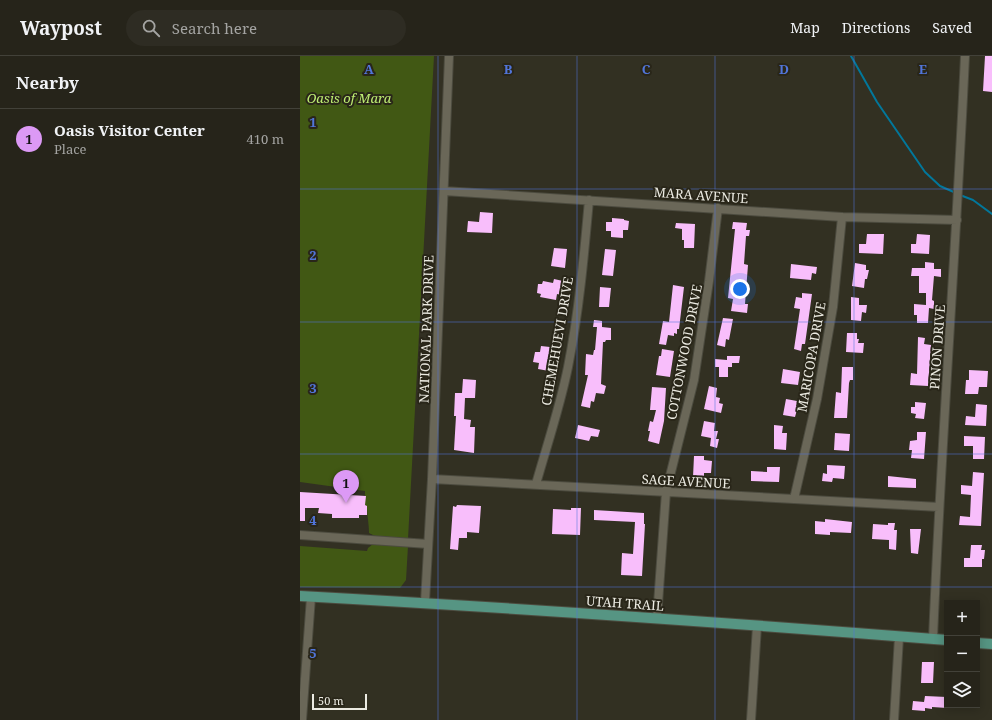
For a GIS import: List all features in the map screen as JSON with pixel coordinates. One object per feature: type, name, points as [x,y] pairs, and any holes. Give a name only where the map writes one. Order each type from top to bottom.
[{"type":"main road","name":"UTAH TRAIL","points":[[300,596],[425,602],[944,640]]},
{"type":"main road","points":[[980,643],[992,644]]},
{"type":"street","name":"NATIONAL PARK DRIVE","points":[[425,602],[432,479],[449,56]]},
{"type":"street","name":"PINON DRIVE","points":[[933,639],[939,507],[957,220],[965,56]]},
{"type":"street","name":"MARA AVENUE","points":[[444,191],[842,217],[957,220]]},
{"type":"street","name":"CHEMEHUEVI DRIVE","points":[[536,484],[559,405],[568,366],[584,263],[589,200]]},
{"type":"street","name":"COTTONWOOD DRIVE","points":[[657,618],[666,492],[694,380],[718,208]]},
{"type":"street","name":"MARICOPA DRIVE","points":[[794,499],[818,399],[833,307],[842,217]]},
{"type":"street","name":"SAGE AVENUE","points":[[432,479],[939,507]]},
{"type":"street","points":[[300,535],[428,544]]},
{"type":"street","points":[[301,717],[311,597]]},
{"type":"street","points":[[751,720],[757,626]]},
{"type":"street","points":[[894,720],[899,637]]},
{"type":"green space","name":"Oasis of Mara","points":[[300,56],[434,56],[408,539],[375,536],[369,533],[367,506],[365,505],[365,491],[300,482]]},
{"type":"green space","points":[[373,544],[408,546],[406,580],[400,588],[300,587],[300,546],[367,551]]},
{"type":"building","points":[[985,56],[992,56],[992,92],[983,91]]},
{"type":"building","points":[[480,212],[493,213],[492,233],[467,232],[468,221],[479,222]]},
{"type":"building","points":[[612,218],[629,221],[628,230],[623,230],[623,238],[611,237],[611,231],[606,231],[606,222],[612,222]]},
{"type":"building","points":[[733,222],[747,223],[746,230],[750,230],[749,236],[746,236],[744,264],[748,265],[745,304],[748,304],[747,313],[731,311],[733,299],[728,298],[735,229],[732,229]]},
{"type":"building","points":[[676,223],[695,224],[694,248],[684,248],[682,229],[675,228]]},
{"type":"building","points":[[867,234],[884,234],[883,254],[859,253],[859,244],[866,244]]},
{"type":"building","points":[[917,234],[930,235],[929,254],[911,253],[911,244],[916,244]]},
{"type":"building","points":[[554,248],[567,249],[565,268],[551,266]]},
{"type":"building","points":[[605,249],[616,250],[613,276],[602,275]]},
{"type":"building","points":[[925,262],[934,263],[934,269],[941,269],[941,277],[934,276],[932,300],[934,301],[934,309],[929,308],[928,323],[917,323],[917,315],[914,315],[914,304],[926,305],[926,293],[919,293],[919,276],[911,276],[912,268],[925,268]]},
{"type":"building","points":[[855,263],[866,265],[866,270],[869,270],[867,279],[865,279],[864,288],[852,286]]},
{"type":"building","points":[[791,264],[817,267],[816,274],[812,273],[811,280],[790,278]]},
{"type":"building","points":[[554,279],[563,281],[561,295],[557,294],[556,300],[540,297],[541,294],[537,293],[538,284],[542,284],[543,281],[553,283]]},
{"type":"building","points":[[673,285],[684,287],[679,329],[677,329],[677,334],[674,333],[674,336],[668,335],[666,345],[659,344],[663,321],[669,322]]},
{"type":"building","points":[[600,287],[611,288],[609,307],[599,307]]},
{"type":"building","points":[[802,293],[812,294],[805,344],[802,344],[801,351],[794,349],[800,309],[794,308],[796,297],[802,298]]},
{"type":"building","points":[[851,297],[859,298],[859,305],[867,305],[866,313],[862,312],[861,321],[851,320]]},
{"type":"building","points":[[723,318],[733,319],[729,340],[726,339],[725,347],[717,345]]},
{"type":"building","points":[[594,320],[602,321],[602,327],[611,328],[611,340],[606,340],[603,342],[601,384],[606,386],[604,394],[596,393],[594,402],[591,401],[590,408],[581,406],[588,375],[585,375],[586,354],[593,355],[595,350],[597,327],[593,327]]},
{"type":"building","points":[[847,333],[857,333],[857,339],[859,339],[858,343],[864,343],[863,353],[846,352]]},
{"type":"building","points":[[918,337],[925,338],[924,344],[931,345],[928,386],[910,385],[911,373],[917,374]]},
{"type":"building","points":[[541,346],[550,347],[549,354],[552,355],[549,371],[538,369],[539,363],[533,362],[535,352],[540,352]]},
{"type":"building","points":[[662,349],[674,351],[670,377],[656,375],[659,356],[661,356]]},
{"type":"building","points":[[727,356],[740,356],[739,363],[732,363],[732,367],[728,367],[728,377],[719,377],[719,367],[715,367],[715,359],[727,360]]},
{"type":"building","points":[[842,367],[853,367],[853,380],[850,380],[849,383],[847,418],[834,418],[836,392],[841,393]]},
{"type":"building","points":[[783,369],[800,372],[798,385],[781,383]]},
{"type":"building","points":[[969,370],[988,371],[987,387],[979,387],[978,394],[965,394],[966,380],[969,380]]},
{"type":"building","points":[[463,379],[476,380],[475,398],[465,398],[464,419],[471,420],[470,427],[475,427],[474,453],[454,450],[456,416],[454,416],[455,393],[462,393]]},
{"type":"building","points":[[709,386],[717,388],[716,397],[720,398],[719,403],[723,404],[721,413],[704,409]]},
{"type":"building","points":[[652,387],[666,388],[664,421],[659,444],[648,441],[650,421],[653,422],[656,410],[650,410]]},
{"type":"building","points":[[786,399],[797,401],[796,406],[798,406],[795,417],[783,415]]},
{"type":"building","points":[[915,402],[926,403],[924,419],[915,418],[916,414],[911,413],[911,407],[915,407]]},
{"type":"building","points":[[976,404],[987,405],[986,426],[965,425],[966,416],[975,417]]},
{"type":"building","points":[[704,421],[715,423],[714,431],[718,431],[716,439],[719,439],[717,448],[710,446],[711,438],[701,436]]},
{"type":"building","points":[[578,425],[600,430],[598,437],[591,436],[589,441],[575,438]]},
{"type":"building","points":[[774,425],[783,426],[782,433],[787,433],[786,450],[774,449]]},
{"type":"building","points":[[917,432],[926,432],[924,459],[911,458],[912,450],[909,450],[910,441],[917,440]]},
{"type":"building","points":[[835,433],[850,434],[849,451],[834,450]]},
{"type":"building","points":[[964,436],[985,437],[984,459],[973,459],[973,446],[964,446]]},
{"type":"building","points":[[694,456],[704,456],[704,460],[712,461],[711,473],[704,473],[704,478],[693,477]]},
{"type":"building","points":[[827,465],[845,466],[844,479],[833,478],[832,482],[822,481],[823,473],[827,474]]},
{"type":"building","points":[[767,467],[780,467],[779,482],[751,481],[751,471],[767,472]]},
{"type":"building","points":[[973,472],[984,473],[981,526],[959,525],[960,516],[970,517],[971,495],[961,494],[961,485],[972,486]]},
{"type":"building","points":[[888,476],[916,479],[916,488],[888,487]]},
{"type":"building","points":[[300,492],[366,496],[365,505],[367,506],[367,515],[359,515],[359,518],[332,518],[332,514],[318,513],[319,508],[305,508],[305,521],[300,521]]},
{"type":"building","points":[[457,505],[481,506],[479,533],[467,532],[467,538],[459,538],[458,550],[450,549],[453,506],[456,507]]},
{"type":"building","points":[[571,508],[581,508],[580,535],[552,534],[553,509],[571,510]]},
{"type":"building","points":[[594,510],[644,513],[645,524],[642,576],[621,575],[622,553],[633,554],[635,522],[594,520]]},
{"type":"building","points":[[825,519],[852,522],[851,533],[830,532],[830,535],[815,534],[815,521],[825,522]]},
{"type":"building","points":[[888,523],[895,523],[894,530],[897,530],[896,550],[889,549],[889,540],[872,539],[873,524],[888,525]]},
{"type":"building","points":[[910,529],[921,529],[918,554],[911,553]]},
{"type":"building","points":[[971,545],[982,545],[981,550],[985,550],[984,559],[982,559],[982,567],[964,567],[964,558],[970,558]]},
{"type":"building","points":[[922,662],[934,662],[933,683],[921,683]]},
{"type":"building","points":[[925,696],[944,697],[944,708],[925,708],[925,711],[912,710],[913,701],[924,702]]},
{"type":"waterway","points":[[851,56],[877,102],[925,172],[940,186],[956,193]]},
{"type":"waterway","points":[[960,195],[973,200],[992,214]]},
{"type":"place","name":"Oasis Visitor Center","points":[[346,503]]}]
